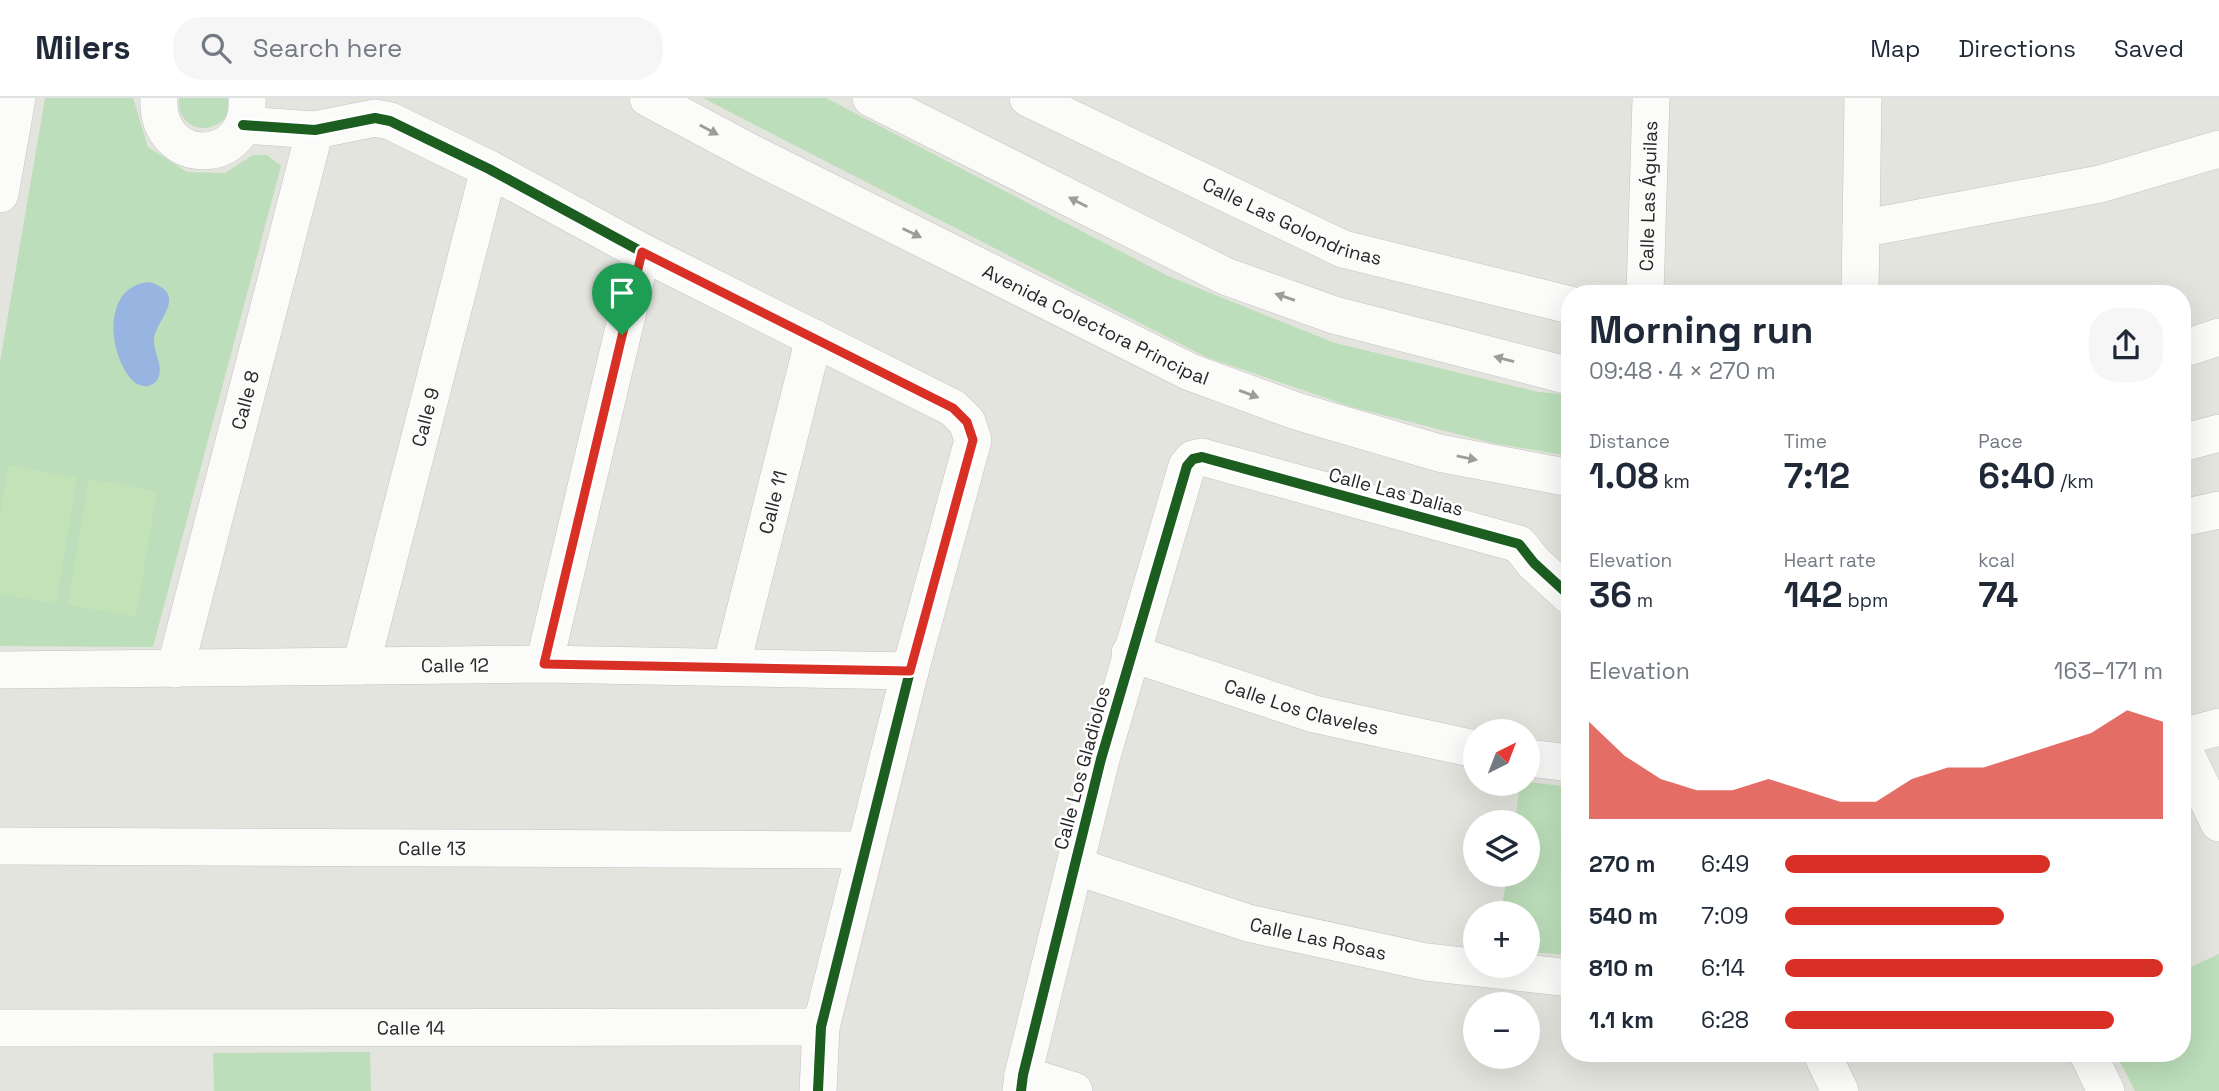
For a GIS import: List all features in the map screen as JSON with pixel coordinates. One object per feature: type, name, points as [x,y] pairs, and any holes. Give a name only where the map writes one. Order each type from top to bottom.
[{"type":"street","points":[[0,194],[17,98]]},
{"type":"street","points":[[159,98],[158,113],[163,128],[172,139],[184,147],[198,151],[213,150],[232,140],[245,112],[315,130],[346,111],[390,121],[489,169],[642,252],[953,408],[967,422],[973,440],[910,671],[821,1027],[818,1091]]},
{"type":"street","name":"Avenida Colectora Principal","points":[[649,98],[755,155],[1190,372],[1296,411],[1439,453],[1561,479]]},
{"type":"street","points":[[871,98],[1225,276],[1335,314],[1561,374]]},
{"type":"street","name":"Calle Las Golondrinas","points":[[1028,98],[1072,108],[1343,249],[1561,303]]},
{"type":"street","points":[[1860,285],[1863,98]]},
{"type":"street","name":"Calle Las Águilas","points":[[1645,285],[1647,99]]},
{"type":"street","name":"Calle 8","points":[[175,669],[315,130]]},
{"type":"street","points":[[1861,229],[2100,184],[2219,149]]},
{"type":"street","name":"Calle 9","points":[[361,666],[489,169]]},
{"type":"street","points":[[544,664],[642,252]]},
{"type":"street","points":[[2191,345],[2219,337]]},
{"type":"street","name":"Calle 11","points":[[731,667],[814,338]]},
{"type":"street","points":[[2191,441],[2219,433]]},
{"type":"street","name":"Calle Las Dalias","points":[[1194,459],[1202,457],[1520,544],[1534,563],[1561,588]]},
{"type":"street","name":"Calle Los Gladiolos","points":[[1022,1083],[1101,759],[1130,653],[1187,466],[1194,459]]},
{"type":"street","points":[[2191,516],[2219,510]]},
{"type":"street","name":"Calle Los Claveles","points":[[1130,653],[1314,714],[1463,746]]},
{"type":"street","name":"Calle 12","points":[[0,670],[544,664],[910,671]]},
{"type":"street","points":[[2191,735],[2219,727]]},
{"type":"street","points":[[1540,759],[1561,762]]},
{"type":"street","points":[[2191,765],[2219,823]]},
{"type":"street","name":"Calle 13","points":[[0,846],[864,850]]},
{"type":"street","name":"Calle Las Rosas","points":[[1075,866],[1248,923],[1426,962],[1561,977]]},
{"type":"street","name":"Calle 14","points":[[0,1028],[821,1027]]},
{"type":"street","points":[[1826,1062],[1840,1091]]},
{"type":"street","points":[[2092,1062],[2106,1091]]},
{"type":"street","points":[[1022,1083],[1074,1091]]},
{"type":"green space","points":[[45,98],[133,98],[148,147],[187,172],[225,173],[253,155],[267,155],[281,166],[153,647],[0,646],[0,362]]},
{"type":"green space","points":[[179,98],[230,98],[227,116],[211,127],[195,126],[183,117]]},
{"type":"green space","points":[[703,98],[826,98],[1168,276],[1335,343],[1539,392],[1561,394],[1561,454],[1492,443],[1352,407],[1206,357]]},
{"type":"green space","points":[[8,465],[77,478],[56,604],[0,594],[0,514]]},
{"type":"green space","points":[[89,479],[157,491],[136,617],[68,605]]},
{"type":"green space","points":[[1540,783],[1561,786],[1561,954],[1540,953],[1540,901],[1503,901],[1505,887],[1540,887],[1540,810],[1517,810],[1518,796],[1540,796]]},
{"type":"green space","points":[[2219,954],[2219,1091],[2135,1091],[2120,1062],[2191,1062],[2191,967]]},
{"type":"green space","points":[[370,1052],[371,1091],[214,1091],[213,1053]]},
{"type":"water","points":[[150,282],[168,293],[169,300],[154,339],[160,367],[159,376],[151,385],[144,386],[136,384],[124,369],[114,338],[114,322],[123,295],[134,286]]},
{"type":"cycle path","points":[[243,125],[315,130],[375,118],[390,121],[489,169],[642,252],[953,408],[967,422],[973,440],[910,671],[821,1027],[818,1091]]},
{"type":"cycle path","points":[[1021,1091],[1101,759],[1187,466],[1193,459],[1202,457],[1519,544],[1534,563],[1561,588]]},
{"type":"route","points":[[642,252],[953,408],[967,422],[973,440],[910,671],[544,664],[622,335],[642,252]]}]
